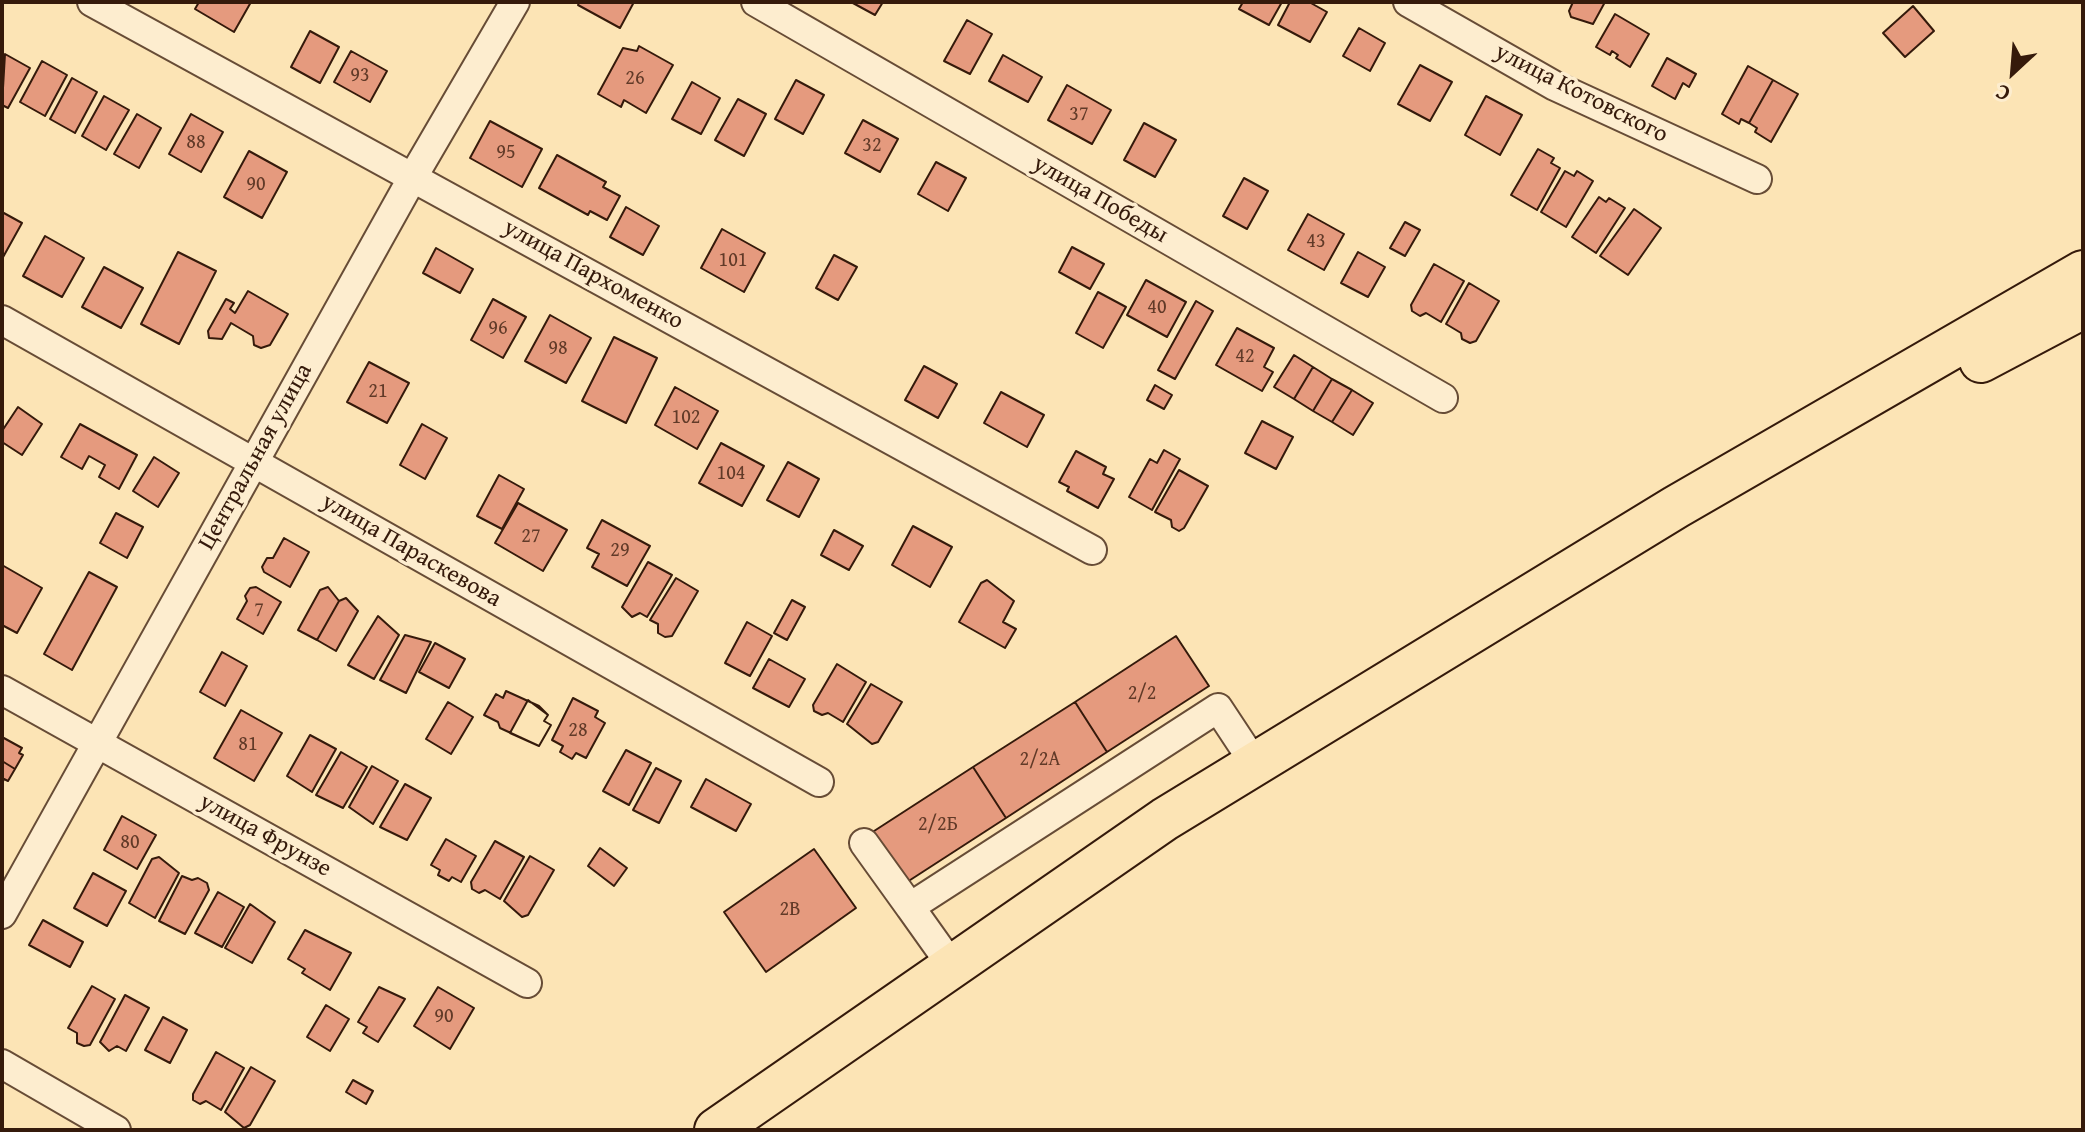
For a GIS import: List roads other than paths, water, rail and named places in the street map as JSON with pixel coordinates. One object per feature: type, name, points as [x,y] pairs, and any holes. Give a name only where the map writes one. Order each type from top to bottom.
[{"type":"highway","points":[[716,1130],[1165,819],[1676,507],[2083,272]]},
{"type":"highway","points":[[745,1130],[1173,833],[1684,519],[2083,307]]},
{"type":"street","name":"улица Пархоменко","points":[[92,2],[414,175],[1092,550]]},
{"type":"street","name":"Центральная улица","points":[[2,914],[414,175],[515,2]]},
{"type":"street","name":"улица Победы","points":[[756,2],[1443,398]]},
{"type":"street","name":"улица Котовского","points":[[1408,2],[1555,86],[1757,179]]},
{"type":"street","name":"улица Параскевова","points":[[2,320],[819,782]]},
{"type":"street","name":"улица Фрунзе","points":[[2,690],[527,983]]},
{"type":"street","points":[[910,907],[1218,708],[1255,764]]},
{"type":"street","points":[[864,843],[952,966]]},
{"type":"street","points":[[2,1064],[116,1130]]}]
